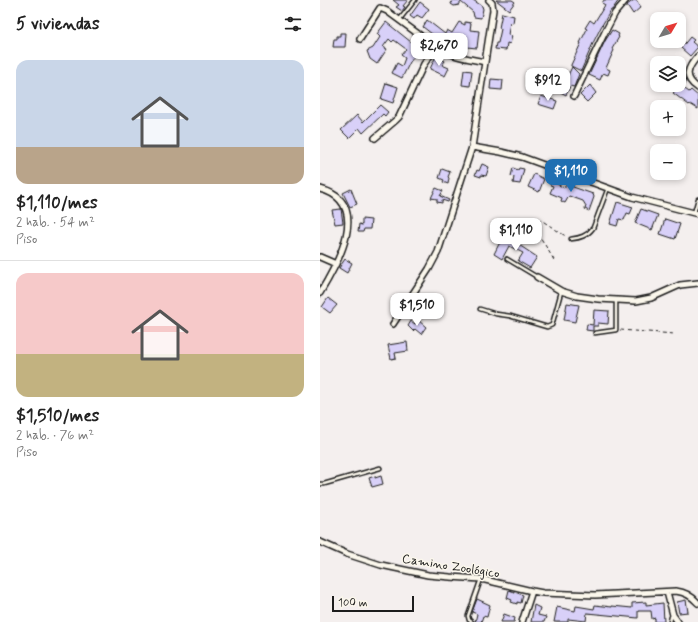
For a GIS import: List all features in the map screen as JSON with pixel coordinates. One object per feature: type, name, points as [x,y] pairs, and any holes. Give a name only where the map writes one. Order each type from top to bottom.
[{"type":"street","points":[[393,324],[429,269],[438,252],[472,147],[493,10],[492,3],[489,0]]},
{"type":"street","points":[[574,96],[615,13],[626,0]]},
{"type":"street","points":[[360,39],[380,8],[400,20],[436,47],[458,57],[485,62]]},
{"type":"street","points":[[375,138],[399,117],[424,64],[436,47]]},
{"type":"street","points":[[698,56],[690,66],[688,74],[690,81],[698,88]]},
{"type":"street","points":[[472,147],[522,157],[632,197],[696,214]]},
{"type":"street","points":[[320,189],[330,192],[337,197],[342,203],[348,217],[345,242],[336,264],[320,293]]},
{"type":"street","points":[[320,257],[336,264]]},
{"type":"street","points":[[536,277],[561,291],[576,296],[636,301],[651,298],[680,285],[698,283]]},
{"type":"street","name":"Camino Zoológico","points":[[320,542],[347,554],[381,565],[428,575],[481,578],[532,591],[561,594],[595,595],[676,591],[686,593],[694,598],[698,603]]},
{"type":"street","points":[[522,622],[532,591]]},
{"type":"street","points":[[667,592],[673,615],[678,622]]},
{"type":"lane","points":[[400,20],[415,0]]},
{"type":"lane","points":[[571,239],[584,237],[593,228],[608,188]]},
{"type":"lane","points":[[696,214],[698,198]]},
{"type":"lane","points":[[507,259],[536,277]]},
{"type":"lane","points":[[480,309],[547,327],[552,325],[561,291]]},
{"type":"lane","points":[[595,333],[616,330],[616,300]]},
{"type":"lane","points":[[320,484],[380,468]]},
{"type":"lane","points":[[472,622],[469,620],[468,616],[481,578]]},
{"type":"lane","points":[[670,622],[673,615]]},
{"type":"path","points":[[554,260],[533,225],[533,221],[541,220],[571,239]]},
{"type":"path","points":[[616,330],[675,334]]},
{"type":"building","points":[[393,0],[408,0],[403,6],[405,7],[402,11],[396,7],[399,5]]},
{"type":"building","points":[[452,0],[473,0],[482,6],[483,9],[481,18],[474,17],[473,12],[461,2],[459,5],[454,6],[451,4]]},
{"type":"building","points":[[496,0],[512,0],[515,2],[509,10]]},
{"type":"building","points":[[604,0],[619,0],[601,27],[581,71],[571,65],[587,29],[585,28],[590,20],[594,23],[605,5],[602,3]]},
{"type":"building","points":[[636,0],[641,7],[633,14],[627,5]]},
{"type":"building","points":[[420,2],[429,9],[422,18],[417,15],[414,19],[410,16]]},
{"type":"building","points":[[502,13],[514,16],[513,23],[510,22],[508,35],[512,36],[510,44],[507,43],[506,50],[495,49],[501,29],[499,28]]},
{"type":"building","points":[[427,20],[445,34],[447,30],[452,33],[459,22],[465,25],[465,22],[471,23],[470,30],[479,31],[477,48],[456,46],[454,48],[441,41],[423,27]]},
{"type":"building","points":[[386,22],[416,46],[413,50],[417,53],[410,62],[402,78],[392,73],[397,63],[402,66],[405,58],[401,55],[406,49],[394,40],[392,42],[389,39],[383,47],[387,49],[377,64],[370,59],[367,51],[373,48],[380,37],[377,34]]},
{"type":"building","points":[[612,30],[619,34],[619,37],[612,49],[614,50],[606,68],[610,70],[608,75],[603,73],[600,80],[589,75],[605,41]]},
{"type":"building","points":[[340,33],[346,33],[345,47],[333,47],[334,39],[337,39],[337,36],[340,36]]},
{"type":"building","points":[[690,37],[694,40],[692,42],[698,47],[690,56],[681,48],[686,48],[686,42]]},
{"type":"building","points":[[436,56],[445,61],[442,65],[449,68],[445,76],[430,69]]},
{"type":"building","points":[[572,67],[579,74],[574,87],[570,86],[566,95],[555,89],[557,84],[560,85],[564,78],[566,79]]},
{"type":"building","points":[[464,70],[472,71],[470,86],[462,85]]},
{"type":"building","points":[[491,79],[503,80],[502,90],[490,89]]},
{"type":"building","points":[[386,83],[398,87],[393,103],[381,99]]},
{"type":"building","points":[[590,85],[596,93],[587,102],[580,95]]},
{"type":"building","points":[[686,90],[689,92],[691,90],[698,96],[698,109],[690,104],[689,105],[686,103],[686,100],[682,100],[673,93],[686,92]]},
{"type":"building","points":[[541,96],[557,101],[554,109],[538,104]]},
{"type":"building","points":[[380,105],[388,112],[385,116],[383,114],[363,133],[359,128],[349,138],[341,130],[357,115],[363,122]]},
{"type":"building","points":[[482,164],[489,167],[486,176],[481,175],[481,177],[475,175],[477,170],[479,171]]},
{"type":"building","points":[[513,168],[518,170],[519,168],[524,169],[520,184],[513,183],[514,177],[511,176]]},
{"type":"building","points":[[442,169],[450,172],[448,184],[439,178]]},
{"type":"building","points":[[534,174],[544,179],[539,192],[528,187]]},
{"type":"building","points":[[553,177],[559,180],[557,184],[564,188],[567,183],[573,187],[593,194],[594,197],[589,211],[585,209],[586,206],[583,201],[569,196],[565,203],[561,201],[562,198],[550,193],[553,186],[550,185]]},
{"type":"building","points":[[436,188],[443,191],[440,196],[449,200],[448,202],[442,200],[442,203],[437,202],[437,199],[431,198]]},
{"type":"building","points":[[351,189],[357,204],[350,207],[343,193]]},
{"type":"building","points":[[617,202],[633,207],[630,214],[627,213],[624,220],[619,219],[617,226],[610,224]]},
{"type":"building","points":[[341,209],[343,223],[335,224],[332,210]]},
{"type":"building","points":[[641,209],[658,215],[652,230],[635,223]]},
{"type":"building","points":[[362,219],[371,220],[370,229],[364,229],[363,232],[358,232],[359,224],[362,225]]},
{"type":"building","points":[[665,219],[680,224],[675,239],[660,234]]},
{"type":"building","points":[[506,238],[537,257],[530,268],[518,261],[523,253],[509,246],[502,259],[494,254],[499,244]]},
{"type":"building","points":[[345,259],[352,263],[347,273],[339,268]]},
{"type":"building","points":[[328,298],[337,305],[330,313],[322,307]]},
{"type":"building","points":[[429,298],[438,304],[432,313],[429,311],[427,314],[421,310]]},
{"type":"building","points":[[567,303],[579,305],[575,322],[564,320]]},
{"type":"building","points":[[594,310],[609,311],[608,324],[598,323],[598,326],[593,326],[593,331],[586,330],[587,324],[593,325]]},
{"type":"building","points":[[418,320],[426,327],[421,334],[415,329],[413,331],[408,326],[411,321],[415,324]]},
{"type":"building","points":[[407,342],[408,351],[395,353],[396,358],[391,359],[388,345]]},
{"type":"building","points":[[375,476],[375,478],[381,476],[383,484],[372,487],[369,478]]},
{"type":"building","points":[[509,590],[523,595],[521,603],[517,602],[517,604],[511,602],[512,600],[507,598]]},
{"type":"building","points":[[477,599],[490,605],[487,617],[483,616],[481,622],[475,622],[477,614],[472,612]]},
{"type":"building","points":[[686,600],[688,612],[679,613],[677,602]]},
{"type":"building","points":[[646,602],[646,605],[663,603],[664,622],[655,622],[655,618],[652,619],[651,611],[638,611],[638,618],[587,613],[586,621],[568,619],[568,622],[554,622],[557,607],[575,611],[576,606],[594,609],[595,605],[632,608],[632,603]]},
{"type":"building","points":[[534,605],[540,608],[538,615],[546,617],[544,622],[531,622]]},
{"type":"building","points":[[504,614],[515,618],[514,622],[501,622]]}]
